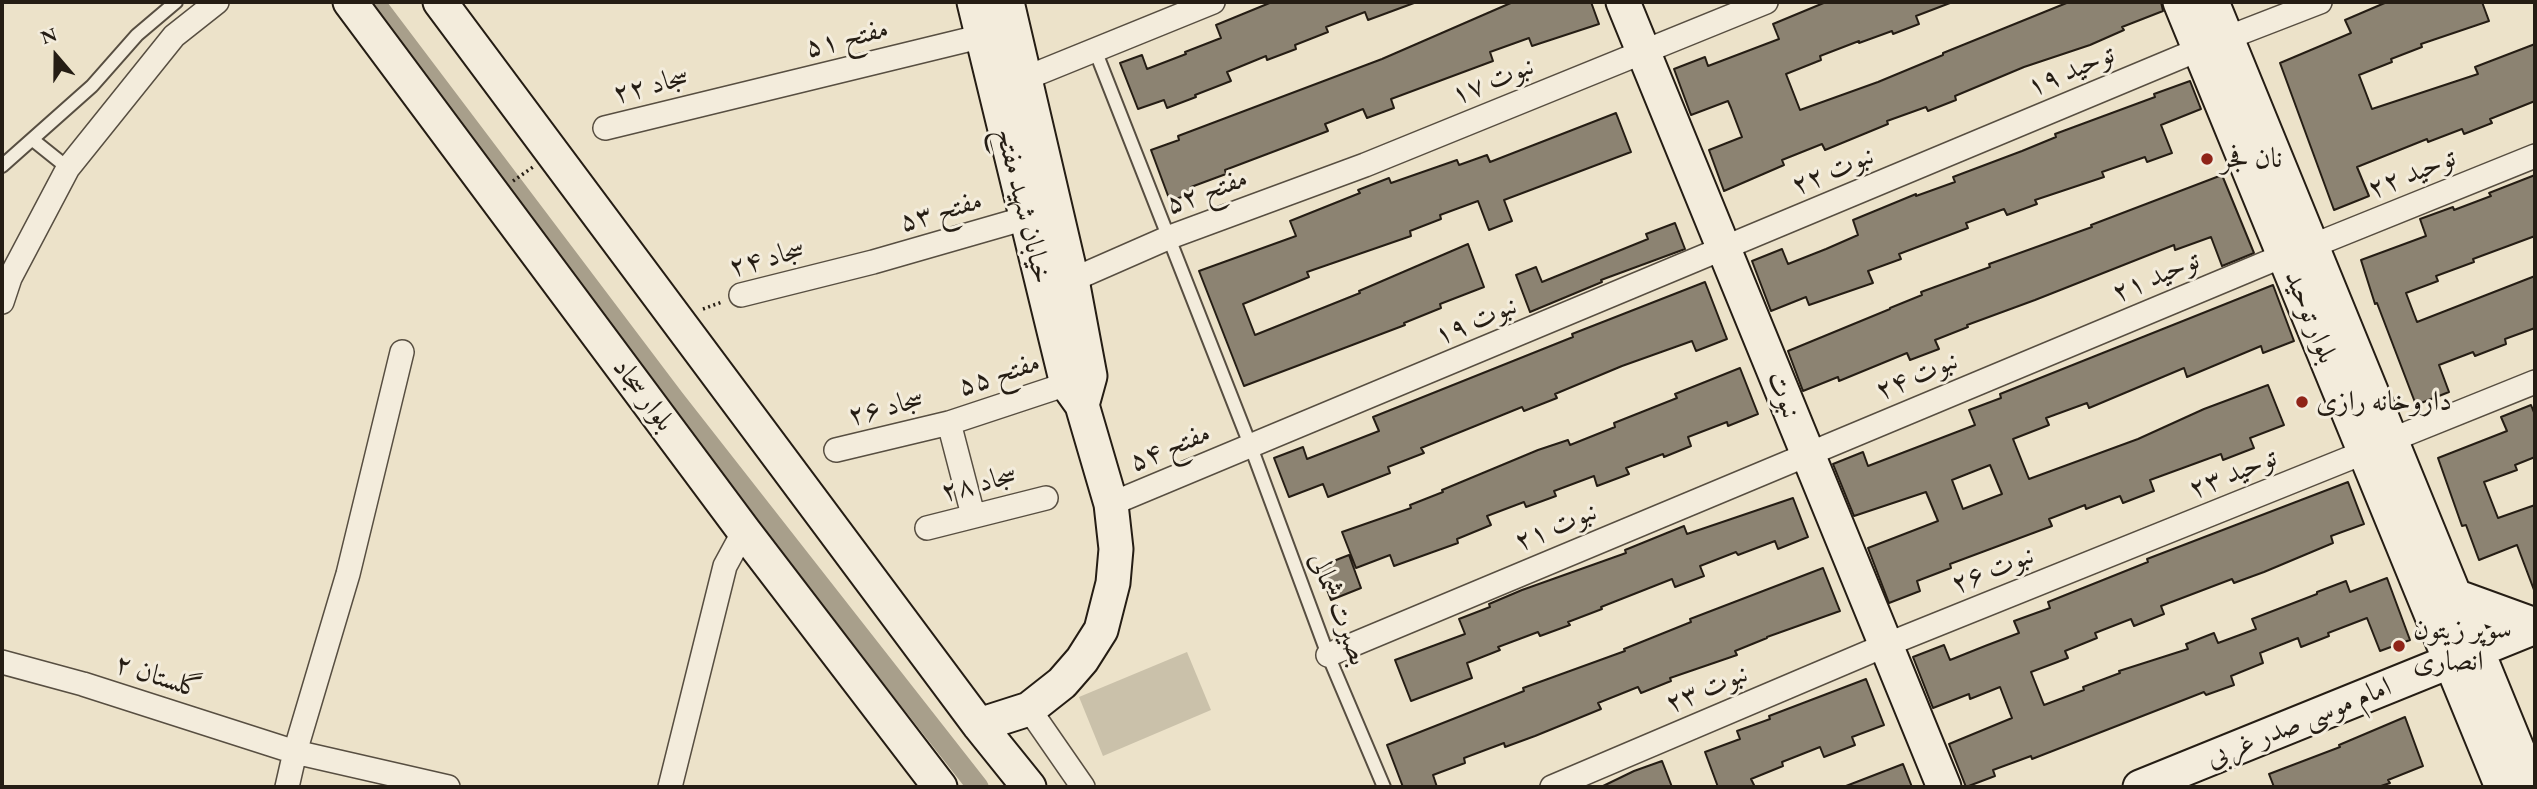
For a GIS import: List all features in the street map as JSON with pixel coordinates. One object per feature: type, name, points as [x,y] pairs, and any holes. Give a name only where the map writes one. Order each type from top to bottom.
[{"type":"street","points":[[2,302],[6,277],[68,168],[174,36],[217,2]]},
{"type":"street","name":"بلوار سجاد","points":[[350,2],[744,531],[940,787]]},
{"type":"street","points":[[440,2],[979,725],[1029,787]]},
{"type":"street","name":"خیابان شهید مفتح","points":[[974,2],[1026,218],[1075,395],[1111,504],[1115,561],[1113,583],[1101,630],[1082,660],[1062,682],[1029,709],[979,725]]},
{"type":"street","name":"خیابان شهید مفتح","points":[[1007,2],[1072,280],[1090,376],[1075,395]]},
{"type":"street","points":[[1026,78],[1213,2]]},
{"type":"street","name":"نبوت","points":[[1623,2],[1944,787]]},
{"type":"street","name":"نبوت ۱۷","points":[[1365,165],[1766,2]]},
{"type":"street","name":"بلوار توحید","points":[[2180,2],[2213,44],[2464,656],[2533,787]]},
{"type":"street","name":"بلوار توحید","points":[[2212,2],[2213,44]]},
{"type":"street","name":"توحید ۱۹","points":[[1966,147],[2320,2]]},
{"type":"street","name":"مفتح ۵۱","points":[[767,89],[983,36]]},
{"type":"street","name":"سجاد ۲۲","points":[[605,128],[767,89]]},
{"type":"street","name":"نبوت ۲۲","points":[[1724,249],[1966,147]]},
{"type":"street","name":"توحید ۲۲","points":[[2298,251],[2535,156]]},
{"type":"street","name":"مفتح ۵۲","points":[[1072,280],[1170,237],[1365,165]]},
{"type":"street","name":"مفتح ۵۳","points":[[873,262],[1026,218]]},
{"type":"street","name":"نبوت ۱۹","points":[[1251,447],[1724,249]]},
{"type":"street","name":"توحید ۲۱","points":[[2049,353],[2298,251]]},
{"type":"street","name":"سجاد ۲۴","points":[[741,295],[873,262]]},
{"type":"street","points":[[287,787],[348,574],[402,352]]},
{"type":"street","name":"نبوت ۲۴","points":[[1807,454],[2049,353]]},
{"type":"street","name":"توحید ۲۳","points":[[2123,550],[2535,382]]},
{"type":"street","name":"مفتح ۵۵","points":[[949,423],[1075,395]]},
{"type":"street","points":[[949,423],[973,515]]},
{"type":"street","name":"سجاد ۲۶","points":[[836,450],[949,423]]},
{"type":"street","name":"بلوار توحید","points":[[2378,446],[2455,596],[2464,656],[2502,787]]},
{"type":"street","name":"مفتح ۵۴","points":[[1111,504],[1251,447]]},
{"type":"street","name":"نبوت ۲۱","points":[[1328,655],[1807,454]]},
{"type":"street","name":"سجاد ۲۸","points":[[927,528],[1046,498]]},
{"type":"street","points":[[670,787],[725,566],[744,531]]},
{"type":"street","name":"نبوت ۲۶","points":[[1886,645],[2123,550]]},
{"type":"street","points":[[2455,596],[2535,626]]},
{"type":"street","name":"امام موسی صدر غربی","points":[[2140,787],[2535,626]]},
{"type":"street","name":"نبوت ۲۳","points":[[1552,787],[1886,645]]},
{"type":"street","name":"گلستان ۲","points":[[2,662],[83,684],[295,752],[448,787]]},
{"type":"street","points":[[1029,709],[1083,787]]},
{"type":"lane","points":[[2,166],[92,86],[137,35],[176,2]]},
{"type":"lane","name":"بصیرت شمالی","points":[[1095,50],[1251,447],[1328,655],[1384,787]]},
{"type":"lane","points":[[33,140],[68,168]]},
{"type":"path","points":[[495,195],[554,152]]},
{"type":"path","name":"سجاد ۲۴","points":[[678,318],[741,295]]},
{"type":"shaded area","points":[[1187,652],[1211,710],[1103,756],[1079,697]]},
{"type":"building","points":[[1272,2],[1414,3],[1368,20],[1365,12],[1326,27],[1328,32],[1295,45],[1296,49],[1267,60],[1266,56],[1227,72],[1231,81],[1195,95],[1196,97],[1167,108],[1164,100],[1138,109],[1120,63],[1142,55],[1147,69],[1186,54],[1185,52],[1221,38],[1216,25]]},
{"type":"building","points":[[1513,2],[1591,2],[1599,24],[1532,46],[1529,38],[1490,52],[1493,61],[1391,99],[1394,108],[1367,118],[1363,109],[1325,124],[1328,131],[1225,170],[1226,174],[1191,187],[1193,193],[1170,201],[1151,150],[1179,140],[1178,136],[1382,59]]},
{"type":"building","points":[[1826,2],[1950,3],[1916,16],[1919,24],[1893,34],[1892,31],[1859,41],[1820,56],[1821,60],[1786,74],[1800,110],[1878,82],[2069,2],[2161,2],[2163,11],[2122,27],[2124,30],[2090,45],[2024,67],[1955,96],[1956,100],[1928,111],[1926,107],[1887,121],[1888,124],[1825,150],[1822,144],[1782,160],[1784,165],[1724,191],[1709,150],[1742,137],[1731,108],[1728,101],[1691,115],[1674,69],[1705,57],[1708,66],[1779,39],[1773,24]]},
{"type":"building","points":[[2387,2],[2482,2],[2489,21],[2421,44],[2422,47],[2391,59],[2392,62],[2359,75],[2372,109],[2478,74],[2475,67],[2535,44],[2535,101],[2490,119],[2492,123],[2464,134],[2462,129],[2428,142],[2427,139],[2357,167],[2369,196],[2334,210],[2280,63],[2351,33],[2345,20]]},
{"type":"building","points":[[2190,81],[2201,109],[2161,125],[2172,153],[2147,162],[2145,157],[2102,172],[2104,177],[2035,200],[2037,204],[2007,215],[2004,209],[1966,223],[1968,228],[1899,254],[1901,259],[1868,271],[1873,283],[1809,305],[1806,297],[1771,311],[1752,261],[1782,249],[1788,264],[1826,249],[1858,235],[1853,220],[1916,194],[1955,182],[1953,177]]},
{"type":"building","points":[[1616,113],[1631,152],[1504,200],[1512,221],[1489,230],[1478,201],[1440,215],[1441,219],[1410,231],[1411,236],[1307,272],[1309,277],[1243,304],[1255,335],[1360,293],[1359,291],[1468,244],[1484,287],[1440,304],[1441,308],[1404,323],[1405,325],[1244,386],[1199,271],[1296,236],[1290,221],[1360,193],[1358,190],[1389,178],[1391,183],[1457,160],[1459,165],[1487,155],[1490,162]]},
{"type":"building","points":[[2222,175],[2254,253],[2222,266],[2211,237],[2175,250],[2174,245],[1967,325],[1968,327],[1935,340],[1939,349],[1910,360],[1907,353],[1839,381],[1838,377],[1803,391],[1788,351],[1922,295],[1921,292],[1990,267],[1989,264],[2092,227],[2091,225]]},
{"type":"building","points":[[2535,175],[2535,236],[2473,259],[2474,262],[2436,276],[2438,281],[2406,293],[2417,322],[2535,276],[2535,328],[2505,339],[2506,344],[2475,356],[2473,352],[2439,365],[2449,392],[2416,405],[2377,303],[2375,304],[2361,260],[2426,236],[2420,219],[2491,196],[2489,193]]},
{"type":"building","points":[[1675,223],[1685,249],[1601,280],[1602,282],[1530,312],[1516,275],[1536,267],[1542,282],[1648,239],[1646,234]]},
{"type":"building","points":[[1705,282],[1727,339],[1696,351],[1692,341],[1622,366],[1555,394],[1557,398],[1524,411],[1522,407],[1421,448],[1424,453],[1388,467],[1390,473],[1328,497],[1323,484],[1289,497],[1274,458],[1303,447],[1307,459],[1379,431],[1373,417]]},
{"type":"building","points":[[2273,285],[2294,341],[2263,353],[2261,346],[2187,377],[2184,368],[2089,408],[2087,403],[2046,418],[2049,425],[2013,439],[2029,479],[2138,439],[2204,409],[2268,385],[2284,425],[2250,438],[2254,448],[2223,460],[2221,454],[2150,480],[2154,491],[2123,503],[2120,496],[2086,509],[2085,505],[2049,519],[2052,526],[1950,564],[1951,568],[1917,581],[1920,591],[1889,603],[1868,548],[1938,521],[1926,492],[1854,516],[1833,464],[1863,452],[1868,466],[1975,425],[1969,410],[2001,398],[2000,394]],"holes":[[[1990,465],[2002,494],[1963,509],[1952,480]]]},
{"type":"building","points":[[1740,368],[1758,414],[1688,437],[1691,446],[1626,468],[1629,474],[1597,486],[1594,476],[1554,491],[1556,496],[1526,507],[1524,502],[1487,516],[1491,525],[1457,539],[1458,543],[1394,566],[1390,555],[1356,568],[1342,532],[1411,508],[1410,505],[1443,492],[1442,490],[1538,450],[1568,440],[1570,445],[1615,427],[1614,423],[1677,398],[1675,394]]},
{"type":"building","points":[[2531,405],[2535,415],[2535,457],[2515,465],[2517,470],[2484,482],[2498,518],[2535,505],[2534,590],[2517,545],[2479,560],[2466,525],[2462,526],[2438,458],[2507,431],[2501,417]]},
{"type":"building","points":[[2348,482],[2364,524],[2331,536],[2333,543],[2234,583],[2232,579],[2161,606],[2164,614],[2134,626],[2131,619],[2095,633],[2097,638],[2065,651],[2068,658],[2031,672],[2044,705],[2084,690],[2083,687],[2120,673],[2119,671],[2188,649],[2186,644],[2214,633],[2218,643],[2256,629],[2252,619],[2346,581],[2350,592],[2387,578],[2410,640],[2380,651],[2367,618],[2301,647],[2298,638],[2260,653],[2263,663],[2231,676],[2234,685],[2206,695],[2204,692],[2032,759],[2031,756],[1993,770],[1995,776],[1966,787],[1949,744],[2012,718],[2000,687],[1970,699],[1969,694],[1933,708],[1913,657],[1944,645],[1950,660],[2019,633],[2014,621],[2050,608],[2048,602],[2148,562],[2147,559]]},
{"type":"building","points":[[1793,498],[1808,537],[1778,549],[1775,541],[1738,555],[1736,552],[1700,566],[1704,576],[1675,587],[1672,579],[1601,607],[1602,609],[1568,622],[1570,625],[1540,636],[1538,632],[1498,647],[1500,650],[1467,663],[1472,678],[1411,701],[1395,660],[1465,634],[1459,619],[1522,590],[1626,553],[1625,550],[1684,526],[1687,534]]},
{"type":"building","points":[[1349,555],[1361,588],[1331,600],[1318,567]]},
{"type":"building","points":[[1823,568],[1840,611],[1767,637],[1735,651],[1737,655],[1670,678],[1671,681],[1641,693],[1638,687],[1598,703],[1601,709],[1535,736],[1505,747],[1504,743],[1464,758],[1465,763],[1433,775],[1437,787],[1403,787],[1387,745],[1524,691],[1523,688],[1625,651],[1624,649],[1691,622],[1690,619]]},
{"type":"building","points":[[1866,679],[1884,725],[1852,737],[1855,745],[1824,757],[1820,747],[1782,762],[1783,766],[1751,779],[1755,787],[1718,787],[1705,752],[1740,739],[1737,731],[1770,719],[1769,716]]},
{"type":"building","points":[[2405,717],[2423,766],[2388,780],[2390,783],[2378,787],[2274,787],[2269,774],[2340,747],[2339,745]]},
{"type":"building","points":[[1662,761],[1672,787],[1601,787],[1634,771]]},
{"type":"building","points":[[1903,764],[1912,787],[1846,787],[1846,786]]},
{"type":"waterway","points":[[374,2],[674,399],[978,787]]},
{"type":"place","name":"نان فجر","points":[[2207,159]]},
{"type":"place","name":"داروخانه رازی","points":[[2302,402]]},
{"type":"place","name":"سوپر زیتون انصاری","points":[[2399,646]]}]
